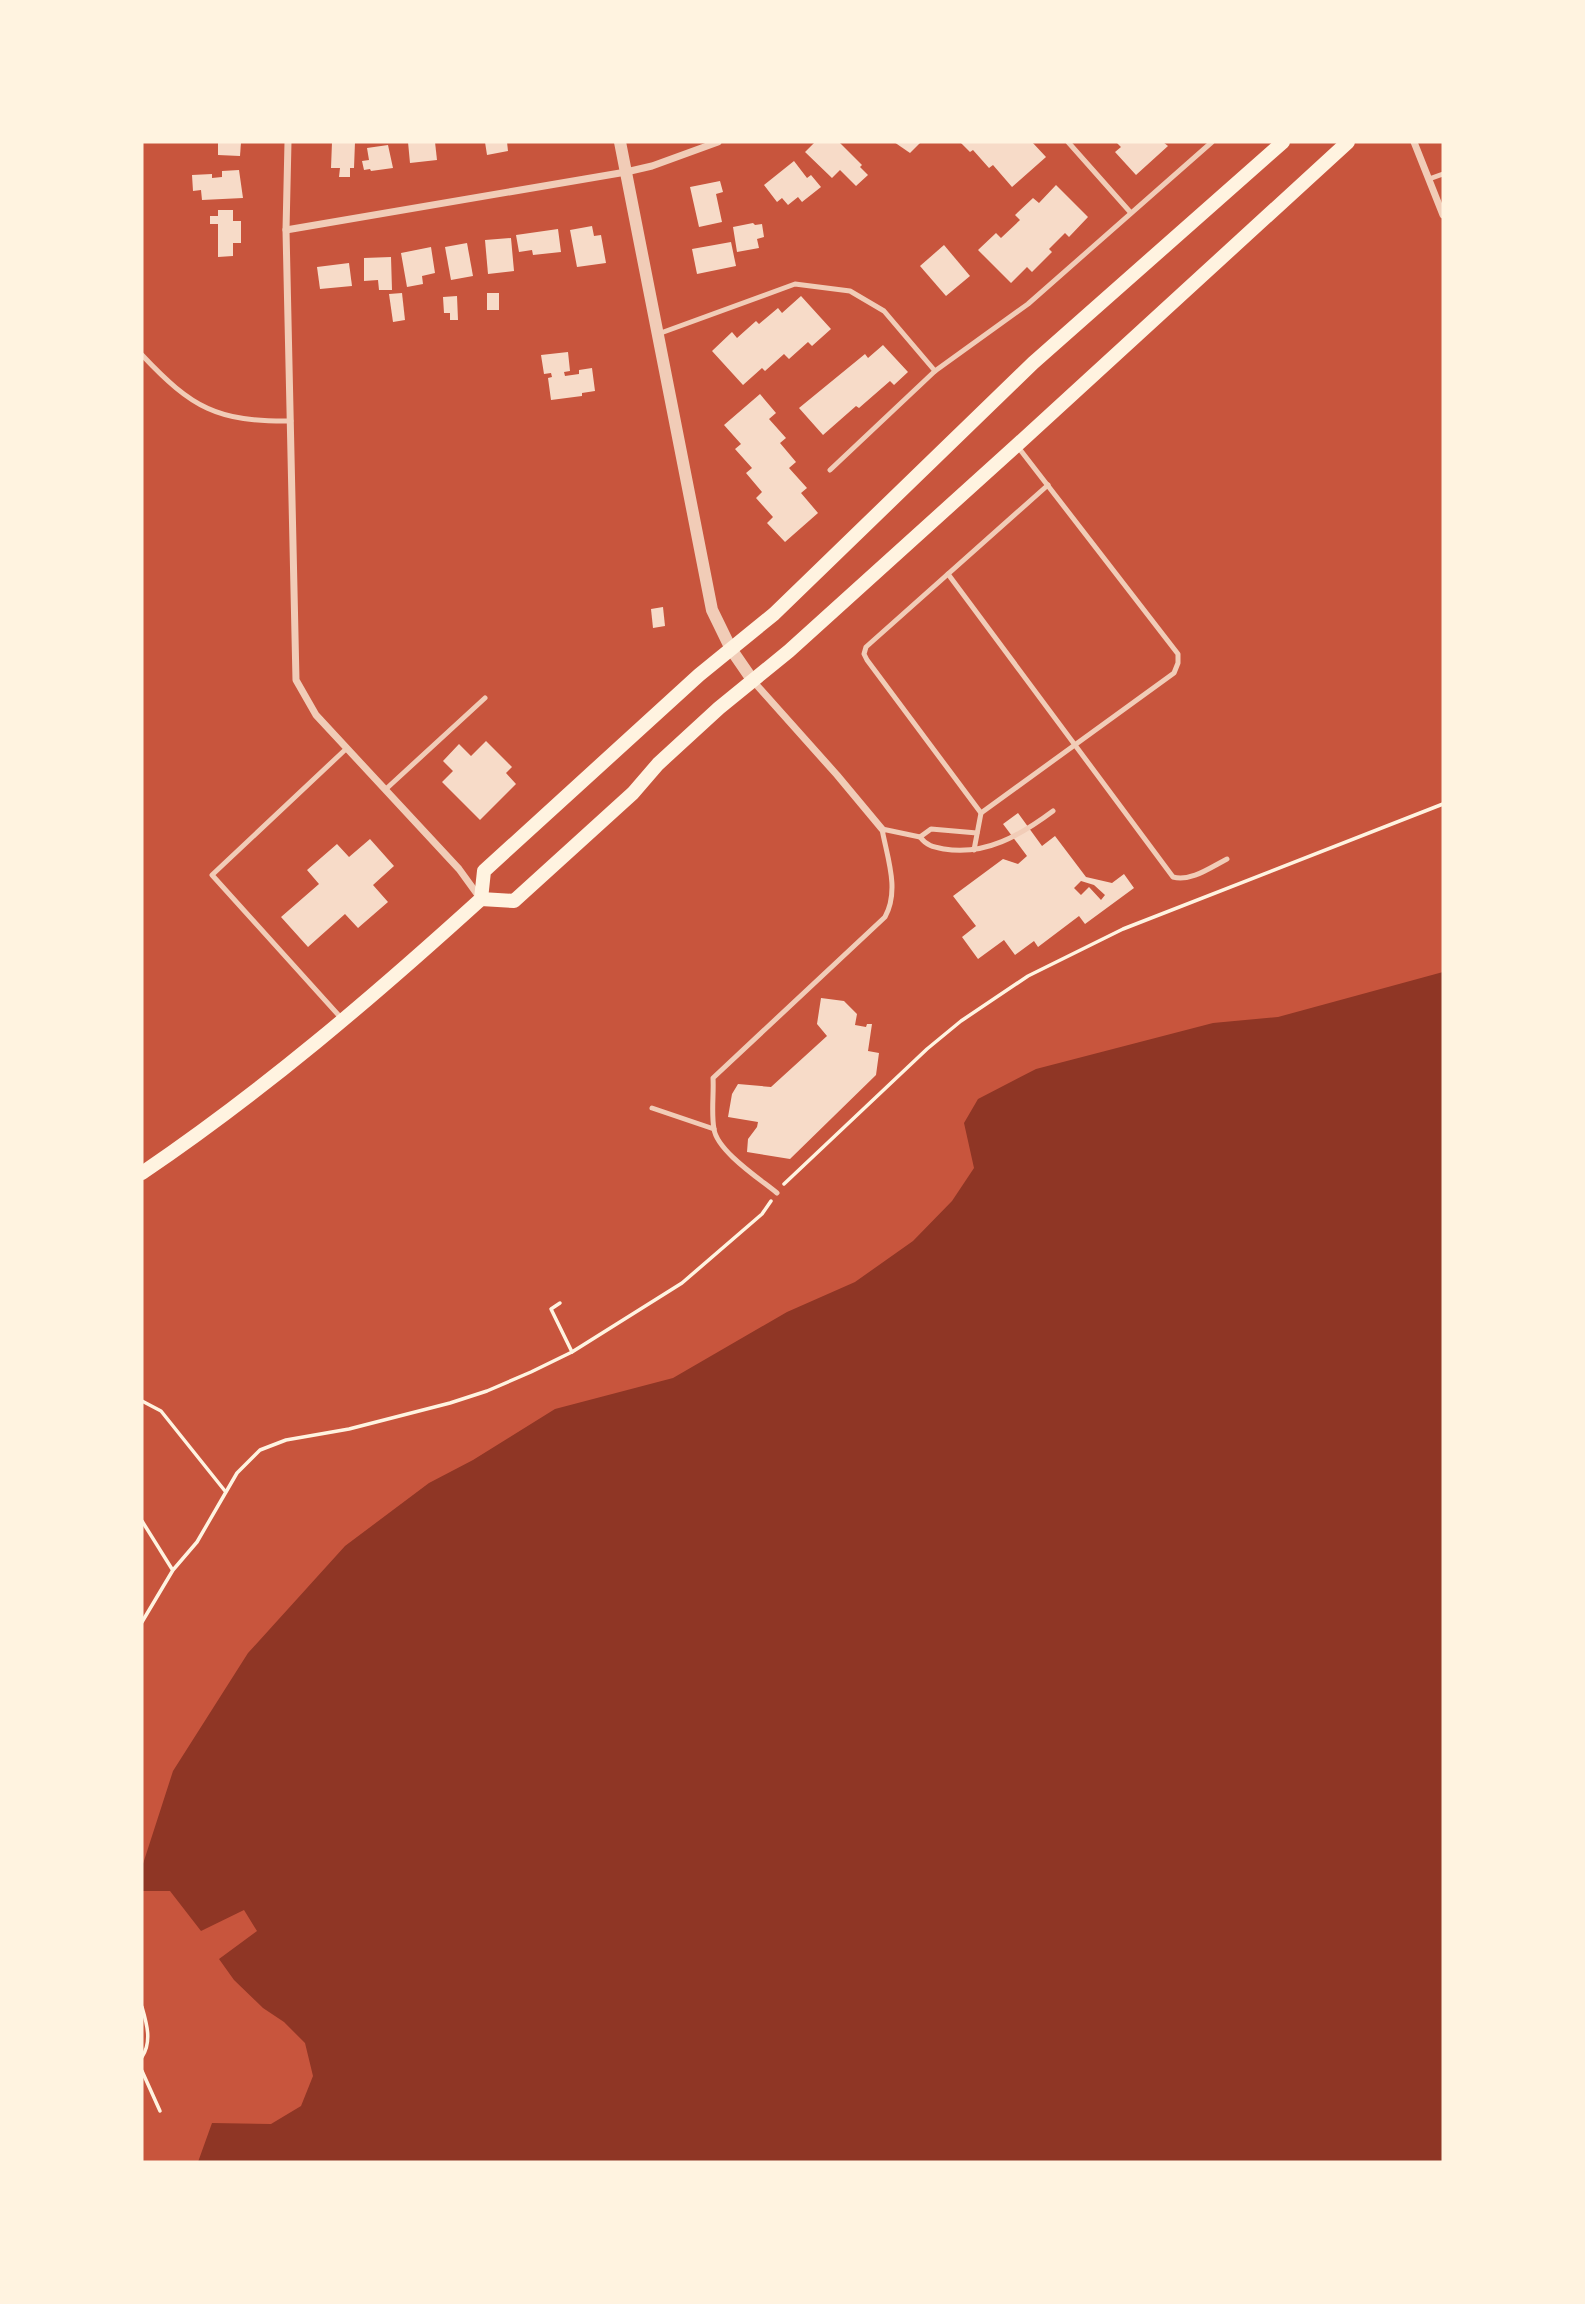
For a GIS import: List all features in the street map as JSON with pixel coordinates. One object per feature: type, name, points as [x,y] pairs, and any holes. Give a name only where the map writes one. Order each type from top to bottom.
[{"type":"main road","points":[[142,1173],[258,1090],[343,1020],[481,899],[484,872],[689,684],[774,614],[1033,363],[1283,142]]},
{"type":"main road","points":[[481,899],[514,901],[633,793],[658,764],[789,651],[1348,142]]},
{"type":"street","points":[[288,142],[286,230],[296,680],[316,715],[459,869],[481,899]]},
{"type":"street","points":[[620,142],[712,610],[731,649],[752,681],[882,829]]},
{"type":"street","points":[[286,230],[626,172],[652,166],[719,142]]},
{"type":"street","points":[[1414,142],[1443,215]]},
{"type":"lane","points":[[1068,142],[1131,213]]},
{"type":"lane","points":[[830,470],[935,371],[1028,304],[1212,142]]},
{"type":"lane","points":[[1429,179],[1443,174]]},
{"type":"lane","points":[[658,334],[795,284],[850,291],[884,311],[935,371]]},
{"type":"lane","points":[[142,355],[174,388],[211,411],[237,419],[290,421]]},
{"type":"lane","points":[[974,850],[981,813],[1174,673],[1178,663],[1178,654],[1017,445]]},
{"type":"lane","points":[[981,813],[864,654],[866,648],[1048,485]]},
{"type":"lane","points":[[948,574],[1173,877],[1182,880],[1227,859]]},
{"type":"lane","points":[[386,789],[485,698]]},
{"type":"lane","points":[[343,1020],[212,875],[347,748]]},
{"type":"lane","points":[[777,1193],[718,1140],[714,1129],[713,1078],[878,925],[891,907],[893,895],[882,829],[920,837],[928,846],[949,850],[974,850],[1008,840],[1052,811]]},
{"type":"lane","points":[[920,837],[932,829],[977,833]]},
{"type":"lane","points":[[652,1108],[714,1129]]},
{"type":"path","points":[[142,1622],[173,1570],[197,1542],[225,1491],[260,1450],[286,1440],[349,1429],[450,1403],[487,1391],[572,1352],[633,1315],[703,1266],[762,1214],[777,1193],[927,1049],[961,1021],[1028,976],[1123,929],[1443,804]]},
{"type":"path","points":[[560,1303],[551,1309],[572,1352]]},
{"type":"path","points":[[142,1401],[161,1411],[225,1491]]},
{"type":"path","points":[[142,1521],[173,1570]]},
{"type":"path","points":[[142,2007],[148,2047],[142,2057]]},
{"type":"path","points":[[142,2071],[160,2111]]},
{"type":"shaded area","points":[[1443,972],[1443,2162],[198,2162],[212,2123],[271,2124],[301,2106],[313,2076],[305,2043],[234,1980],[219,1959],[257,1931],[244,1910],[201,1931],[170,1891],[143,1891],[142,1867],[173,1771],[248,1653],[345,1546],[429,1483],[473,1460],[555,1409],[673,1378],[787,1312],[855,1282],[913,1241],[952,1201],[974,1168],[964,1123],[978,1099],[1036,1069],[1213,1023],[1278,1017]]},
{"type":"building","points":[[218,142],[241,142],[240,156],[218,155]]},
{"type":"building","points":[[332,142],[355,142],[354,168],[350,168],[350,177],[339,177],[340,168],[331,168]]},
{"type":"building","points":[[408,142],[435,142],[437,160],[410,163]]},
{"type":"building","points":[[485,142],[507,142],[508,151],[487,155]]},
{"type":"building","points":[[815,142],[839,142],[868,175],[856,186],[840,170],[832,178],[805,152]]},
{"type":"building","points":[[894,142],[921,142],[910,153]]},
{"type":"building","points":[[960,142],[1032,142],[1046,157],[1012,187],[993,165],[989,168],[973,150],[970,152]]},
{"type":"building","points":[[1116,142],[1163,142],[1168,146],[1136,175],[1115,152],[1121,147]]},
{"type":"building","points":[[388,145],[393,168],[364,170],[362,161],[369,160],[367,148]]},
{"type":"building","points":[[794,161],[807,178],[811,175],[821,187],[802,202],[798,197],[788,205],[782,198],[777,202],[764,185]]},
{"type":"building","points":[[239,170],[243,198],[202,200],[201,190],[193,191],[192,175],[212,174],[212,178],[222,177],[222,171]]},
{"type":"building","points":[[720,181],[723,192],[716,194],[722,222],[699,227],[690,187]]},
{"type":"building","points":[[1056,185],[1088,217],[1069,237],[1065,233],[1049,249],[1052,252],[1032,272],[1027,267],[1011,283],[978,250],[996,233],[1001,238],[1020,220],[1015,215],[1033,198],[1039,203]]},
{"type":"building","points":[[218,210],[233,210],[233,221],[241,221],[241,243],[233,243],[233,256],[218,257],[218,224],[210,224],[210,216],[218,216]]},
{"type":"building","points":[[762,224],[764,237],[757,239],[759,248],[737,252],[733,227]]},
{"type":"building","points":[[592,226],[594,236],[601,235],[606,263],[577,267],[570,230]]},
{"type":"building","points":[[558,229],[561,252],[533,255],[532,250],[519,252],[516,235]]},
{"type":"building","points":[[511,238],[514,271],[488,274],[485,240]]},
{"type":"building","points":[[731,242],[736,266],[697,274],[692,249]]},
{"type":"building","points":[[467,243],[473,276],[451,280],[445,247]]},
{"type":"building","points":[[944,245],[970,276],[946,296],[920,266]]},
{"type":"building","points":[[431,247],[435,273],[422,276],[423,284],[407,287],[401,253]]},
{"type":"building","points":[[391,257],[392,290],[379,290],[378,280],[364,281],[364,258]]},
{"type":"building","points":[[349,263],[352,286],[320,289],[317,267]]},
{"type":"building","points":[[402,293],[405,320],[393,322],[389,294]]},
{"type":"building","points":[[487,293],[499,293],[499,310],[487,310]]},
{"type":"building","points":[[457,296],[458,320],[450,320],[450,313],[444,313],[443,297]]},
{"type":"building","points":[[801,296],[831,329],[812,346],[808,342],[789,359],[784,354],[765,371],[762,368],[743,385],[712,351],[732,332],[737,338],[756,321],[759,324],[778,308],[782,313]]},
{"type":"building","points":[[883,345],[908,372],[894,385],[890,381],[859,408],[856,406],[823,435],[799,408],[865,354],[868,358]]},
{"type":"building","points":[[568,352],[570,371],[564,372],[565,376],[592,368],[595,391],[582,393],[582,396],[551,400],[548,378],[552,377],[551,373],[544,374],[541,355]]},
{"type":"building","points":[[760,394],[776,413],[769,419],[786,438],[780,443],[796,462],[789,468],[807,488],[801,493],[818,513],[785,542],[767,523],[773,517],[756,498],[762,492],[746,473],[752,468],[735,449],[741,444],[724,425]]},
{"type":"building","points":[[663,607],[665,626],[653,628],[651,609]]},
{"type":"building","points":[[486,741],[512,767],[506,773],[516,784],[480,820],[442,782],[453,771],[443,761],[459,744],[471,756]]},
{"type":"building","points":[[1018,813],[1042,846],[1055,836],[1086,877],[1112,883],[1124,874],[1134,888],[1085,924],[1079,916],[1038,947],[1034,941],[1015,955],[1004,940],[978,959],[962,937],[976,926],[953,896],[1003,859],[1018,864],[1027,856],[1003,824]],"holes":[[[1081,881],[1094,885],[1105,895],[1101,900],[1089,887],[1081,895],[1074,888]]]},
{"type":"building","points":[[370,839],[394,866],[373,885],[388,902],[358,928],[345,914],[308,947],[281,917],[319,884],[307,870],[337,844],[349,857]]},
{"type":"building","points":[[821,998],[844,1001],[857,1014],[855,1025],[866,1027],[867,1024],[872,1024],[868,1051],[879,1053],[876,1075],[790,1159],[747,1152],[748,1139],[758,1122],[728,1117],[732,1094],[738,1084],[771,1087],[827,1036],[817,1024]]}]
